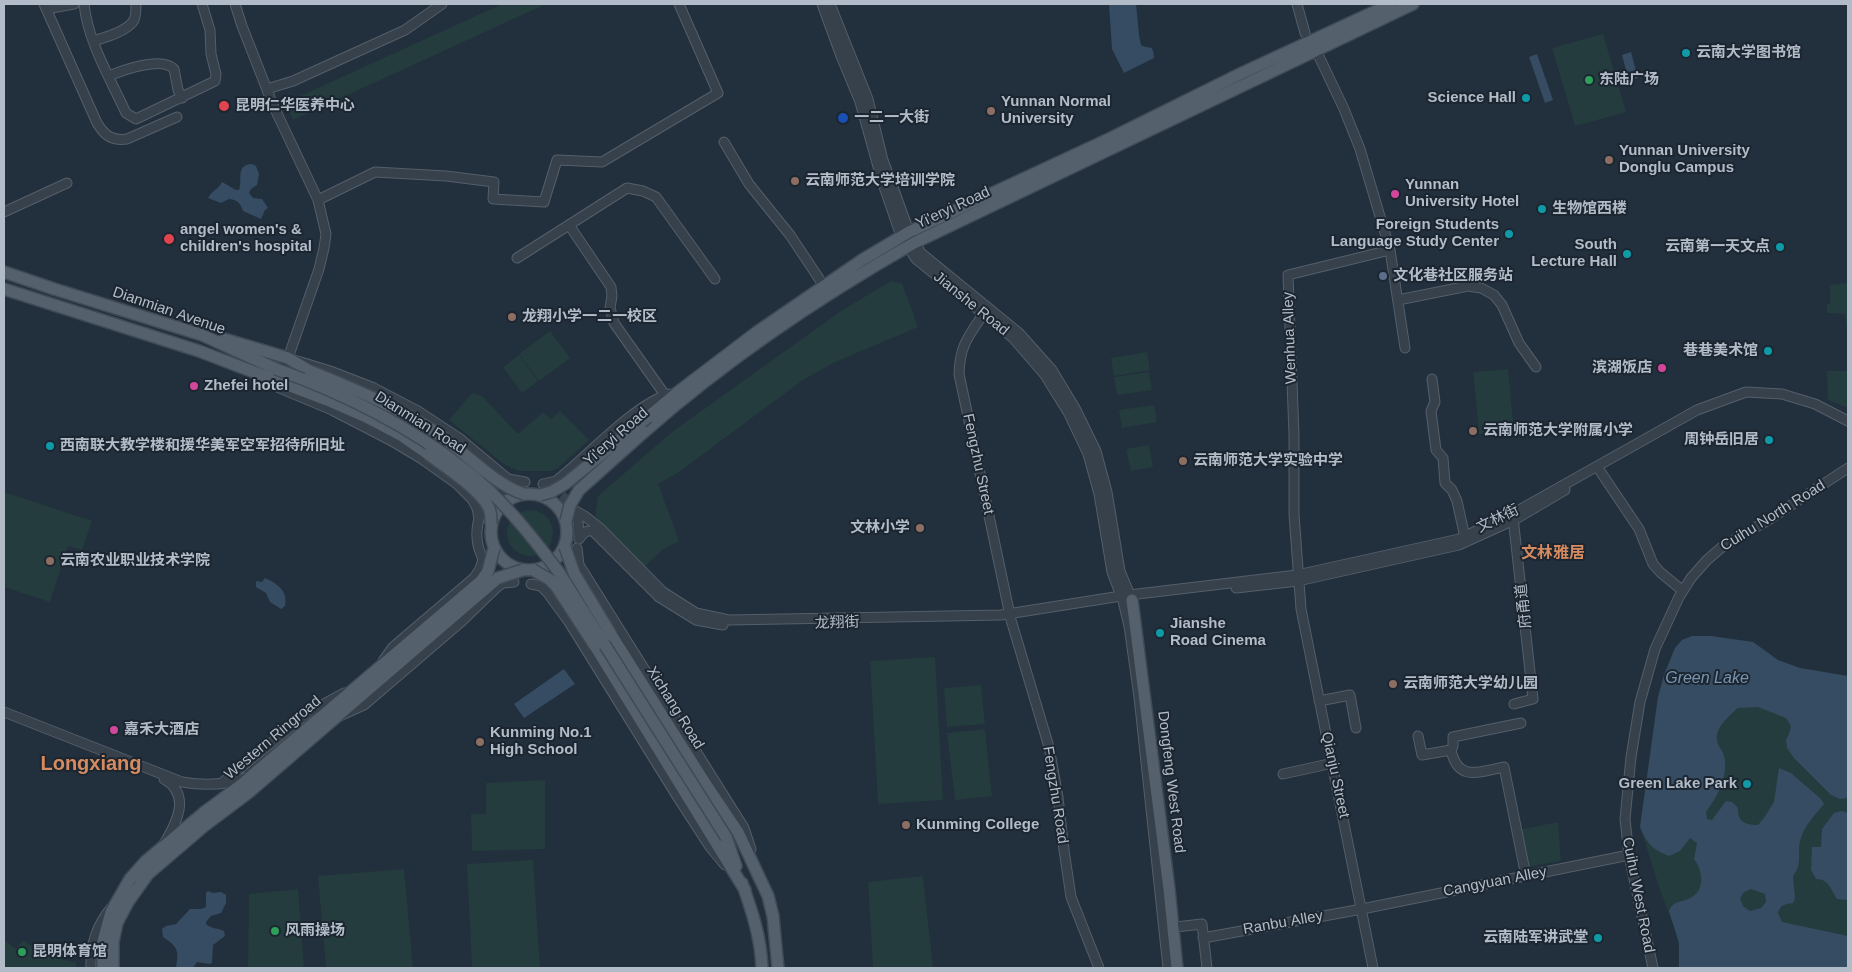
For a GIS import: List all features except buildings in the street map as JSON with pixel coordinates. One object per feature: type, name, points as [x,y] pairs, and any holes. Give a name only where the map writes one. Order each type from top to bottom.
[{"type":"main road","name":"Yi'eryi Road","points":[[544,489],[551,492],[565,484],[678,392],[757,332],[862,260],[905,234],[1391,4]]},
{"type":"main road","name":"Yi'eryi Road","points":[[566,521],[570,505],[579,490],[689,393],[773,331],[910,245],[1311,41],[1412,4]]},
{"type":"main road","name":"Dianmian Avenue","points":[[4,272],[54,290],[202,334],[276,369]]},
{"type":"main road","name":"Dianmian Avenue","points":[[4,289],[199,351],[366,417],[402,436],[461,479],[489,508],[491,524]]},
{"type":"main road","points":[[202,334],[232,340],[288,358],[310,371],[411,417],[459,449],[513,491],[524,488],[544,489],[564,515],[568,531],[565,547],[556,561],[542,569],[528,570],[507,565],[500,559],[494,548],[491,524],[497,510],[524,488]]},
{"type":"main road","name":"Dianmian Avenue","points":[[199,351],[276,369]]},
{"type":"main road","name":"Dianmian Road","points":[[276,369],[318,384],[407,429],[464,468],[499,500],[528,532]]},
{"type":"main road","name":"Xichang Road","points":[[528,532],[558,571],[726,837],[762,884]]},
{"type":"main road","name":"Xichang Road","points":[[565,547],[574,573],[612,636],[738,832],[768,896],[773,916],[778,968]]},
{"type":"main road","name":"Western Ringroad","points":[[103,968],[104,934],[108,920],[114,904],[135,873],[161,848],[253,775],[481,581],[486,564],[494,548]]},
{"type":"main road","name":"Xichang Road","points":[[528,570],[549,578],[556,586],[745,890]]},
{"type":"main road","name":"Western Ringroad","points":[[113,968],[113,942],[117,923],[128,902],[154,868],[506,580],[505,575],[528,570]]},
{"type":"main road","name":"Dongfeng West Road","points":[[1127,598],[1169,928],[1177,968]]},
{"type":"main road","name":"Xichang Road","points":[[726,837],[757,927],[762,968]]},
{"type":"street","points":[[74,4],[45,7],[103,133],[110,138],[128,139],[177,118]]},
{"type":"street","points":[[84,4],[87,28],[126,113],[132,118],[140,118],[212,84],[216,78],[211,54],[210,30],[202,4]]},
{"type":"street","points":[[93,41],[130,26],[135,19],[136,4]]},
{"type":"street","points":[[235,4],[267,89],[318,200],[326,234],[319,269],[288,358],[366,385],[418,411],[459,438],[508,478],[524,488]]},
{"type":"street","points":[[267,89],[293,81],[405,30],[442,4]]},
{"type":"street","points":[[318,200],[375,172],[446,176],[494,182],[493,199],[544,202],[557,160],[602,162],[718,93],[680,4]]},
{"type":"street","name":"Jianshe Road","points":[[822,4],[860,102],[880,174],[916,259],[1013,338],[1045,375],[1068,412],[1088,454],[1099,494],[1112,572],[1127,598]]},
{"type":"street","name":"Jianshe Road","points":[[830,4],[868,99],[883,160],[905,234]]},
{"type":"street","points":[[1297,4],[1311,41],[1344,109],[1360,149],[1390,250],[1405,348]]},
{"type":"street","points":[[109,76],[132,67],[167,64],[174,69],[178,90],[182,98]]},
{"type":"street","points":[[724,142],[749,184],[790,235],[824,286]]},
{"type":"street","points":[[4,212],[68,183]]},
{"type":"street","points":[[517,258],[627,188],[643,191],[656,198],[715,279]]},
{"type":"street","points":[[569,225],[611,287],[610,308],[614,323],[665,395]]},
{"type":"street","name":"Jianshe Road","points":[[910,245],[1019,332],[1052,370],[1096,451],[1107,492],[1120,570],[1127,598]]},
{"type":"street","name":"Wenhua Alley","points":[[1298,578],[1294,514],[1294,435],[1288,275],[1390,250]]},
{"type":"street","points":[[1398,300],[1468,286],[1481,288],[1494,295],[1502,305],[1519,343],[1536,367]]},
{"type":"street","name":"Fengzhu Street","points":[[984,313],[963,345],[959,359],[958,374],[1010,617]]},
{"type":"street","points":[[227,362],[263,381],[332,410],[390,440],[422,459],[457,484],[472,499],[480,515],[477,536],[486,564]]},
{"type":"street","points":[[1432,379],[1435,402],[1431,411],[1436,450],[1443,458],[1445,483],[1458,500],[1465,539]]},
{"type":"street","points":[[544,489],[556,481],[630,417],[665,395],[678,392]]},
{"type":"street","name":"文林街","points":[[1513,517],[1698,410],[1746,392],[1782,394],[1815,404],[1848,421]]},
{"type":"street","name":"文林街","points":[[1127,598],[1298,578],[1465,539],[1513,517],[1700,415],[1746,397],[1782,398],[1813,408],[1848,426]]},
{"type":"street","name":"Cuihu North Road","points":[[1640,702],[1654,649],[1668,618],[1691,578],[1707,560],[1722,546],[1770,519],[1848,468]]},
{"type":"street","points":[[1600,471],[1639,529],[1653,564],[1683,591]]},
{"type":"street","points":[[510,486],[524,488]]},
{"type":"street","name":"龙翔街","points":[[577,548],[578,521],[573,510],[601,529],[663,592],[696,613],[729,620],[1010,617]]},
{"type":"street","name":"府甬道","points":[[1513,517],[1533,699],[1514,704]]},
{"type":"street","name":"龙翔街","points":[[577,548],[584,532],[593,531],[659,597],[696,620],[730,626],[1001,619],[1127,598]]},
{"type":"street","points":[[577,548],[579,565],[744,828],[762,884]]},
{"type":"street","name":"Qianju Street","points":[[1298,578],[1301,610],[1373,968]]},
{"type":"street","points":[[506,580],[536,584],[547,592],[569,622],[710,847],[745,890]]},
{"type":"street","name":"Fengzhu Road","points":[[1010,617],[1049,747],[1058,797],[1071,897],[1099,968]]},
{"type":"street","points":[[222,784],[309,712],[352,689]]},
{"type":"street","points":[[1319,700],[1350,695],[1356,728]]},
{"type":"street","name":"Cuihu West Road","points":[[1640,702],[1625,819],[1629,855],[1653,968]]},
{"type":"street","points":[[4,712],[182,782],[222,784],[253,775]]},
{"type":"street","points":[[4,716],[166,780],[173,785],[178,796],[178,817],[161,848]]},
{"type":"street","points":[[1521,723],[1453,737],[1451,750],[1457,767],[1464,772],[1472,773],[1504,767],[1526,876]]},
{"type":"street","points":[[1418,736],[1422,754],[1451,750]]},
{"type":"street","points":[[1283,774],[1333,763]]},
{"type":"street","name":"Cangyuan Alley","points":[[1362,909],[1629,855]]},
{"type":"street","points":[[91,968],[96,932],[104,916],[114,904]]},
{"type":"street","name":"Ranbu Alley","points":[[1203,938],[1362,909]]},
{"type":"street","points":[[1169,928],[1202,924],[1206,968]]},
{"type":"street","name":"Dongfeng West Road","points":[[1168,968],[1169,928]]},
{"type":"green space","points":[[502,4],[546,4],[293,120],[285,103]]},
{"type":"green space","name":"东陆广场","points":[[1603,34],[1626,112],[1575,126],[1552,48]]},
{"type":"green space","points":[[891,281],[902,283],[918,327],[833,363],[803,380],[679,472],[658,484],[679,541],[662,550],[642,569],[595,516],[598,496],[672,432],[841,311]]},
{"type":"green space","points":[[1848,283],[1848,339],[1845,314],[1827,313],[1827,304],[1830,304],[1830,285]]},
{"type":"green space","points":[[550,331],[570,358],[539,381],[519,354]]},
{"type":"green space","points":[[1147,352],[1150,370],[1114,376],[1111,358]]},
{"type":"green space","points":[[519,355],[538,381],[522,393],[503,367]]},
{"type":"green space","points":[[1508,369],[1514,431],[1479,434],[1473,372]]},
{"type":"green space","points":[[1827,371],[1848,371],[1848,408],[1828,400]]},
{"type":"green space","points":[[1149,372],[1152,390],[1117,395],[1114,377]]},
{"type":"green space","points":[[472,393],[482,396],[518,434],[543,412],[551,419],[560,411],[589,440],[558,468],[551,471],[519,471],[505,465],[449,420]]},
{"type":"green space","points":[[1154,405],[1157,422],[1122,428],[1119,410]]},
{"type":"green space","points":[[1149,445],[1153,467],[1131,471],[1126,449]]},
{"type":"green space","name":"云南农业职业技术学院","points":[[4,492],[92,521],[82,550],[68,546],[50,602],[4,587]]},
{"type":"green space","points":[[530,510],[543,514],[549,520],[553,533],[549,546],[543,552],[530,556],[517,552],[511,546],[507,533],[511,520],[517,514]]},
{"type":"green space","name":"Green Lake","points":[[1692,636],[1711,636],[1753,642],[1778,660],[1800,668],[1848,676],[1848,968],[1679,968],[1680,952],[1677,935],[1640,827],[1658,697],[1664,675],[1675,648],[1682,640]]},
{"type":"green space","points":[[935,657],[943,800],[878,804],[870,661]]},
{"type":"green space","points":[[981,685],[985,724],[947,727],[944,688]]},
{"type":"green space","points":[[985,729],[992,796],[955,800],[947,733]]},
{"type":"green space","points":[[545,780],[545,849],[472,851],[471,814],[486,814],[486,783]]},
{"type":"green space","points":[[1558,822],[1561,861],[1526,867],[1518,830]]},
{"type":"green space","points":[[533,860],[540,968],[472,968],[467,864]]},
{"type":"green space","points":[[404,869],[413,968],[326,968],[318,876]]},
{"type":"green space","points":[[923,876],[933,968],[873,968],[868,882]]},
{"type":"green space","name":"风雨操场","points":[[298,889],[304,968],[248,968],[249,894]]},
{"type":"green space","name":"昆明体育馆","points":[[4,940],[16,949],[23,940],[43,954],[76,963],[76,968],[4,968]]},
{"type":"water","points":[[1109,4],[1136,4],[1141,45],[1152,49],[1154,53],[1154,58],[1124,73],[1112,49]]},
{"type":"water","points":[[1631,52],[1638,78],[1629,81],[1622,55]]},
{"type":"water","points":[[1537,54],[1553,100],[1545,103],[1529,57]]},
{"type":"water","points":[[252,164],[256,166],[259,174],[257,185],[249,193],[253,198],[262,199],[268,208],[261,219],[243,211],[240,204],[235,200],[229,199],[221,203],[208,198],[222,182],[239,190],[241,170],[243,167]]},
{"type":"water","points":[[265,578],[278,586],[283,592],[286,601],[285,606],[281,609],[270,602],[266,593],[256,587],[256,581],[262,582]]},
{"type":"water","name":"Green Lake","points":[[1692,636],[1711,636],[1753,642],[1778,660],[1800,668],[1848,676],[1848,798],[1840,799],[1831,795],[1794,758],[1787,748],[1786,740],[1791,726],[1786,718],[1758,707],[1738,708],[1722,724],[1717,734],[1718,744],[1725,759],[1725,769],[1717,794],[1706,812],[1707,819],[1712,820],[1726,801],[1732,802],[1738,808],[1739,817],[1743,822],[1758,825],[1774,802],[1779,768],[1791,773],[1821,799],[1824,804],[1807,826],[1800,841],[1799,863],[1793,876],[1795,898],[1793,903],[1785,904],[1778,913],[1782,922],[1848,936],[1848,968],[1679,968],[1679,943],[1669,911],[1673,905],[1689,899],[1699,889],[1701,873],[1694,859],[1697,843],[1690,838],[1680,851],[1669,856],[1651,846],[1640,827],[1658,697],[1664,675],[1675,648],[1682,640]],"holes":[[[1751,889],[1765,894],[1766,902],[1761,908],[1750,911],[1743,906],[1740,898],[1744,892]]]},
{"type":"water","points":[[564,669],[575,684],[524,718],[514,704]]},
{"type":"water","points":[[1842,811],[1848,813],[1848,900],[1837,899],[1827,883],[1816,879],[1811,870],[1812,847],[1821,847],[1822,829],[1834,813]]},
{"type":"water","points":[[208,891],[213,893],[221,892],[226,895],[226,903],[221,913],[211,916],[206,922],[210,927],[224,931],[225,936],[213,945],[212,963],[197,962],[193,968],[176,968],[176,950],[163,937],[162,929],[176,924],[190,909],[206,907],[206,893]]},
{"type":"tunnel","points":[[482,510],[493,496],[510,485]]},
{"type":"tunnel","points":[[551,487],[565,498],[573,509]]},
{"type":"place","name":"云南大学图书馆","points":[[1686,53]]},
{"type":"place","name":"东陆广场","points":[[1589,80]]},
{"type":"place","name":"Science Hall","points":[[1526,98]]},
{"type":"place","name":"昆明仁华医养中心","points":[[224,106]]},
{"type":"place","name":"Yunnan Normal University","points":[[991,111]]},
{"type":"place","name":"一二一大街","points":[[843,118]]},
{"type":"place","name":"Yunnan University Donglu Campus","points":[[1609,160]]},
{"type":"place","name":"云南师范大学培训学院","points":[[795,181]]},
{"type":"place","name":"Yunnan University Hotel","points":[[1395,194]]},
{"type":"place","name":"生物馆西楼","points":[[1542,209]]},
{"type":"place","name":"Foreign Students Language Study Center","points":[[1509,234]]},
{"type":"place","name":"angel women's & children's hospital","points":[[169,239]]},
{"type":"place","name":"云南第一天文点","points":[[1780,247]]},
{"type":"place","name":"South Lecture Hall","points":[[1627,254]]},
{"type":"place","name":"文化巷社区服务站","points":[[1383,276]]},
{"type":"place","name":"龙翔小学一二一校区","points":[[512,317]]},
{"type":"place","name":"巷巷美术馆","points":[[1768,351]]},
{"type":"place","name":"滨湖饭店","points":[[1662,368]]},
{"type":"place","name":"Zhefei hotel","points":[[194,386]]},
{"type":"place","name":"云南师范大学附属小学","points":[[1473,431]]},
{"type":"place","name":"周钟岳旧居","points":[[1769,440]]},
{"type":"place","name":"西南联大教学楼和援华美军空军招待所旧址","points":[[50,446]]},
{"type":"place","name":"云南师范大学实验中学","points":[[1183,461]]},
{"type":"place","name":"文林小学","points":[[920,528]]},
{"type":"place","name":"云南农业职业技术学院","points":[[50,561]]},
{"type":"place","name":"Jianshe Road Cinema","points":[[1160,633]]},
{"type":"place","name":"云南师范大学幼儿园","points":[[1393,684]]},
{"type":"place","name":"嘉禾大酒店","points":[[114,730]]},
{"type":"place","name":"Kunming No.1 High School","points":[[480,742]]},
{"type":"place","name":"Green Lake Park","points":[[1747,784]]},
{"type":"place","name":"Kunming College","points":[[906,825]]},
{"type":"place","name":"风雨操场","points":[[275,931]]},
{"type":"place","name":"云南陆军讲武堂","points":[[1598,938]]},
{"type":"place","name":"昆明体育馆","points":[[22,952]]},
{"type":"district","name":"文林雅居","points":[[1553,554]]},
{"type":"district","name":"Longxiang","points":[[91,764]]}]
